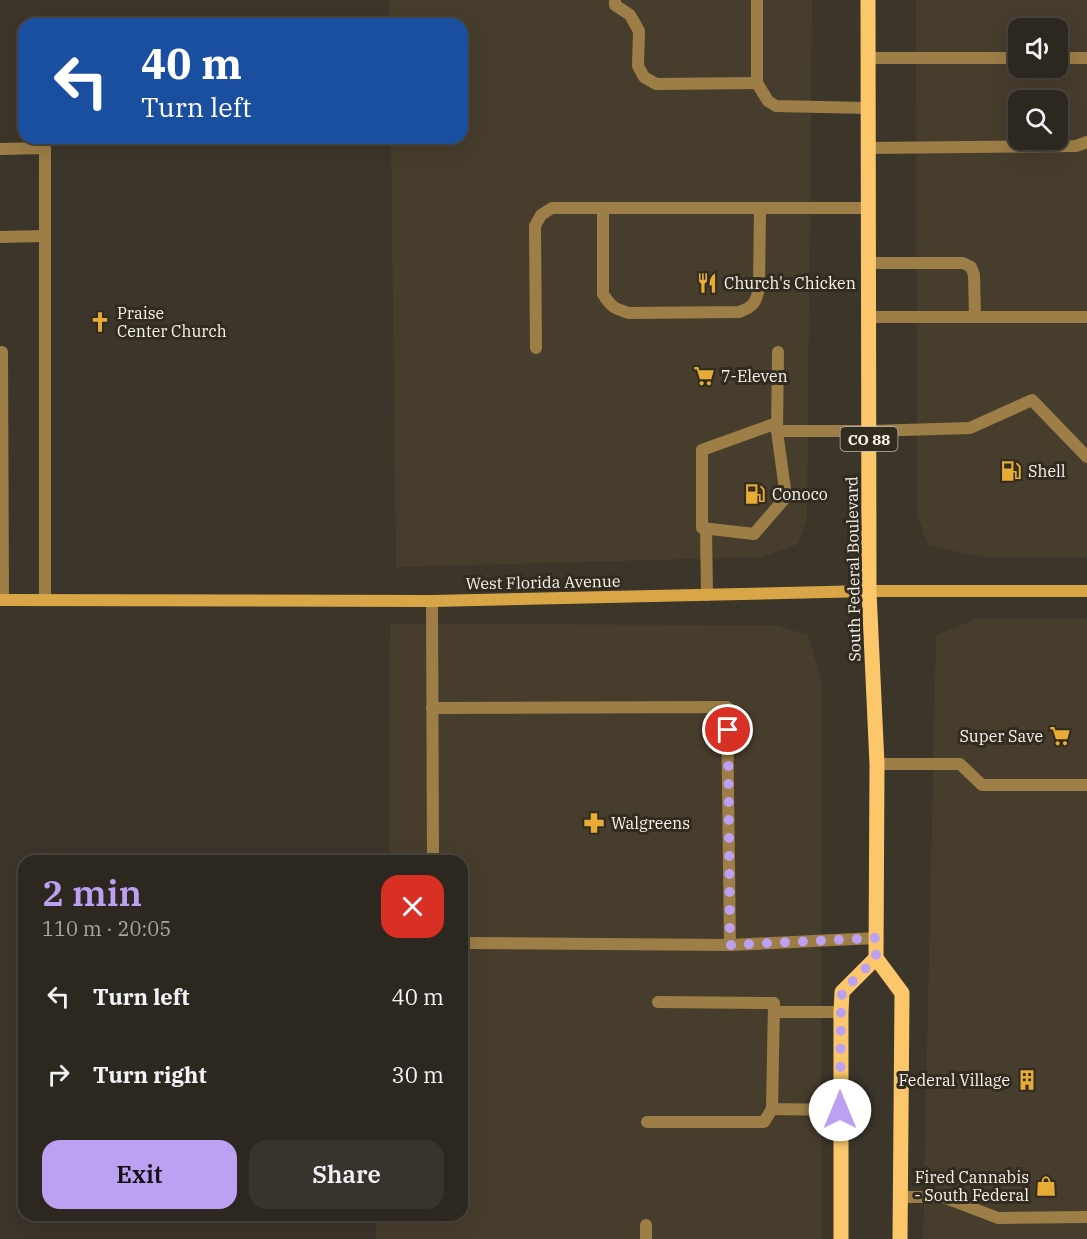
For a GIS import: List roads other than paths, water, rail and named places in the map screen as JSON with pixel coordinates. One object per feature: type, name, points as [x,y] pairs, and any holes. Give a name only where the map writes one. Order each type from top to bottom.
[{"type":"main road","name":"South Federal Boulevard","points":[[868,0],[869,591],[877,764],[876,958]]},
{"type":"main road","points":[[841,1239],[842,992],[876,958],[902,993],[900,1239]]},
{"type":"street","name":"West Florida Avenue","points":[[1,600],[432,601],[869,591],[1087,591]]},
{"type":"lane","points":[[615,0],[615,5],[630,15],[639,31],[638,66],[644,77],[656,84],[757,83]]},
{"type":"lane","points":[[757,0],[757,83],[768,101],[776,106],[868,108]]},
{"type":"lane","points":[[868,58],[1008,58]]},
{"type":"lane","points":[[1068,58],[1087,58]]},
{"type":"lane","points":[[868,148],[1076,146],[1087,141]]},
{"type":"lane","points":[[0,149],[45,148],[45,600]]},
{"type":"lane","points":[[536,348],[535,226],[541,214],[552,208],[868,208]]},
{"type":"lane","points":[[603,208],[603,294],[615,309],[629,313],[739,312],[749,308],[757,300],[759,288],[760,208]]},
{"type":"lane","points":[[0,237],[45,236]]},
{"type":"lane","points":[[869,263],[963,263],[971,267],[974,275],[975,316]]},
{"type":"lane","points":[[869,316],[1087,316]]},
{"type":"lane","points":[[0,352],[2,352],[1,600]]},
{"type":"lane","points":[[777,352],[777,427],[786,497],[754,534],[702,528],[702,450],[777,427],[869,431],[970,428],[1032,400],[1087,457]]},
{"type":"lane","points":[[706,528],[707,595]]},
{"type":"lane","points":[[432,601],[433,855]]},
{"type":"lane","points":[[432,708],[727,707],[730,945]]},
{"type":"lane","points":[[877,764],[960,764],[982,785],[1087,785]]},
{"type":"lane","points":[[468,943],[730,945],[876,938]]},
{"type":"lane","points":[[647,1122],[764,1122],[772,1109],[774,1003],[658,1002]]},
{"type":"lane","points":[[774,1012],[841,1012]]},
{"type":"lane","points":[[772,1109],[840,1110]]},
{"type":"lane","points":[[900,1197],[942,1197],[998,1218],[1087,1217]]},
{"type":"lane","points":[[646,1225],[646,1239]]},
{"type":"place","name":"Church's Chicken","points":[[707,283]]},
{"type":"place","name":"Praise Center Church","points":[[100,322]]},
{"type":"place","name":"7-Eleven","points":[[704,376]]},
{"type":"place","name":"Shell","points":[[1011,471]]},
{"type":"place","name":"Conoco","points":[[755,494]]},
{"type":"place","name":"Super Save","points":[[1060,736]]},
{"type":"place","name":"Walgreens","points":[[594,823]]},
{"type":"place","name":"Federal Village","points":[[1027,1080]]},
{"type":"place","name":"Fired Cannabis - South Federal","points":[[1046,1186]]}]
